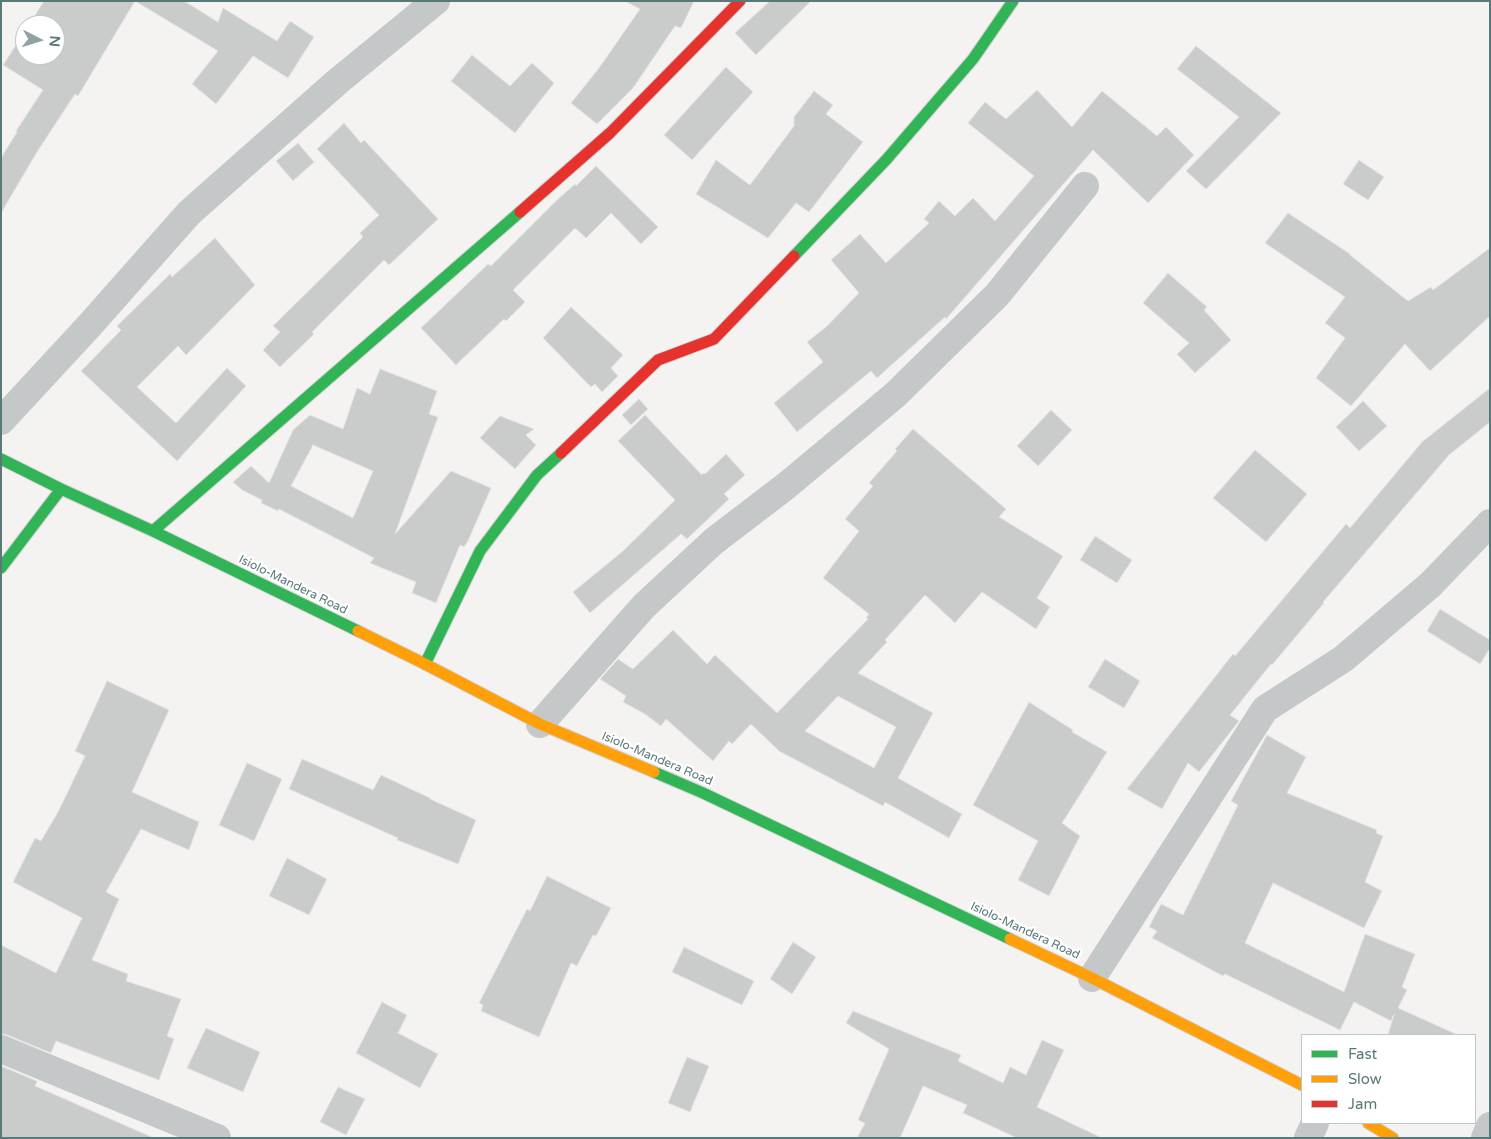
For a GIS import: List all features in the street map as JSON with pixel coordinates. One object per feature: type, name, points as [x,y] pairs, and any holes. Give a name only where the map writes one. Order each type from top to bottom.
[{"type":"main road","points":[[153,531],[610,133],[740,1]]},
{"type":"main road","points":[[425,664],[480,551],[537,475],[658,360],[714,339],[886,160],[973,59],[1013,1]]},
{"type":"main road","name":"Isiolo-Mandera Road","points":[[1,459],[425,664],[540,724],[703,793],[1092,978],[1301,1084]]},
{"type":"main road","points":[[1,568],[61,489]]},
{"type":"main road","points":[[1370,1124],[1393,1138]]},
{"type":"street","points":[[1,421],[89,326],[189,213],[337,82],[436,1]]},
{"type":"street","points":[[540,724],[644,606],[714,541],[786,486],[895,395],[990,302],[1085,186]]},
{"type":"street","points":[[1092,978],[1265,708],[1343,659],[1430,585],[1490,523]]},
{"type":"street","points":[[1,1049],[217,1138]]},
{"type":"street","points":[[1308,1138],[1315,1124]]},
{"type":"street","points":[[1485,1138],[1490,1126]]},
{"type":"building","points":[[44,1],[135,1],[78,96],[75,94],[37,152],[1,213],[1,158],[43,90],[3,65],[15,46],[15,65],[65,65],[65,15],[35,15]]},
{"type":"building","points":[[135,1],[184,1],[218,22],[223,8],[277,41],[290,21],[314,37],[288,78],[253,56],[216,104],[192,84],[218,51]]},
{"type":"building","points":[[625,1],[694,1],[681,28],[675,26],[633,88],[597,124],[571,103],[599,68],[640,9]]},
{"type":"building","points":[[770,1],[811,1],[756,55],[735,33]]},
{"type":"building","points":[[1196,46],[1281,113],[1206,189],[1186,171],[1239,117],[1177,69]]},
{"type":"building","points":[[472,55],[510,86],[532,63],[554,83],[515,133],[451,81]]},
{"type":"building","points":[[726,67],[753,92],[692,160],[664,135]]},
{"type":"building","points":[[1037,90],[1072,127],[1102,91],[1157,136],[1166,127],[1194,155],[1148,203],[1093,150],[946,319],[945,317],[877,378],[871,371],[797,432],[774,403],[823,362],[807,342],[826,327],[859,293],[831,260],[860,234],[886,263],[929,223],[924,219],[939,201],[955,216],[973,198],[995,221],[1034,176],[968,123],[985,102],[1006,119]]},
{"type":"building","points":[[814,91],[833,105],[826,114],[863,142],[809,212],[796,203],[768,238],[696,194],[716,160],[750,185],[794,126],[794,117]]},
{"type":"building","points":[[344,123],[361,143],[364,140],[438,219],[389,265],[384,260],[280,367],[263,350],[280,332],[273,326],[363,237],[360,233],[379,215],[317,149]]},
{"type":"building","points":[[298,143],[314,162],[293,181],[276,161]]},
{"type":"building","points":[[1359,160],[1384,177],[1368,200],[1343,184]]},
{"type":"building","points":[[596,166],[658,227],[641,244],[611,213],[586,238],[575,228],[513,290],[525,302],[506,321],[504,319],[456,365],[421,328],[488,264],[491,266],[557,200],[575,184],[576,186]]},
{"type":"building","points":[[1288,213],[1350,254],[1408,301],[1431,287],[1433,290],[1490,248],[1490,316],[1430,371],[1405,344],[1351,406],[1316,378],[1345,338],[1325,323],[1345,297],[1265,243]]},
{"type":"building","points":[[215,238],[255,285],[186,355],[178,346],[137,387],[176,423],[227,368],[246,386],[177,461],[81,371],[121,330],[117,326],[170,274],[172,277]]},
{"type":"building","points":[[1168,273],[1207,307],[1204,310],[1231,340],[1195,373],[1177,354],[1189,343],[1143,303]]},
{"type":"building","points":[[571,307],[623,355],[611,368],[618,376],[602,392],[595,384],[591,387],[543,338]]},
{"type":"building","points":[[380,369],[437,391],[429,414],[438,417],[395,534],[451,471],[491,488],[468,541],[464,547],[460,545],[436,603],[412,593],[416,582],[370,563],[374,558],[279,509],[278,511],[261,503],[262,500],[242,490],[233,482],[251,466],[269,483],[293,430],[310,415],[343,429],[357,388],[370,394]],"holes":[[[313,445],[373,471],[353,518],[291,486]]]},
{"type":"building","points":[[1490,388],[1490,422],[1449,455],[1271,664],[1230,715],[1239,721],[1199,772],[1188,763],[1162,809],[1127,789],[1233,654],[1235,656],[1346,524],[1350,528],[1422,442]]},
{"type":"building","points":[[639,399],[648,409],[631,425],[622,415]]},
{"type":"building","points":[[1363,401],[1387,426],[1359,451],[1336,427]]},
{"type":"building","points":[[1051,410],[1072,430],[1038,466],[1017,446]]},
{"type":"building","points":[[645,415],[702,475],[726,454],[745,475],[724,494],[729,499],[687,539],[681,534],[590,613],[573,592],[623,551],[675,500],[618,441]]},
{"type":"building","points":[[500,416],[534,429],[526,435],[536,445],[515,469],[480,438]]},
{"type":"building","points":[[913,429],[1006,509],[999,517],[1063,556],[1037,598],[1050,607],[1036,629],[982,592],[955,623],[925,595],[885,640],[887,642],[858,673],[933,713],[898,778],[962,814],[949,838],[885,802],[883,806],[779,751],[751,724],[732,744],[729,741],[713,761],[666,719],[661,726],[645,714],[623,702],[626,696],[600,679],[618,659],[633,669],[673,630],[707,664],[715,655],[777,713],[868,619],[866,618],[869,614],[823,578],[859,531],[845,519],[873,486],[869,483],[897,451],[895,449]],"holes":[[[838,696],[896,727],[874,768],[805,731]]]},
{"type":"building","points":[[1255,450],[1307,494],[1266,542],[1213,498]]},
{"type":"building","points":[[1095,536],[1132,560],[1117,583],[1080,560]]},
{"type":"building","points":[[1440,609],[1490,640],[1490,648],[1480,664],[1427,631]]},
{"type":"building","points":[[1105,659],[1140,681],[1124,708],[1088,687]]},
{"type":"building","points":[[107,681],[169,710],[132,792],[199,822],[189,850],[141,829],[106,892],[119,899],[92,960],[128,974],[126,981],[181,999],[167,1036],[174,1039],[159,1080],[56,1041],[51,1053],[1,1034],[1,945],[56,973],[82,918],[13,882],[35,838],[41,841],[58,812],[85,756],[75,751]]},
{"type":"building","points":[[1029,702],[1073,730],[1072,732],[1107,752],[1062,823],[1080,836],[1049,896],[1018,880],[1038,841],[973,805]]},
{"type":"building","points":[[1267,735],[1306,757],[1287,793],[1377,830],[1376,833],[1383,836],[1365,882],[1382,891],[1364,928],[1273,883],[1245,943],[1344,992],[1365,934],[1415,954],[1402,987],[1407,990],[1398,1008],[1456,1034],[1388,1034],[1394,1014],[1391,1021],[1354,1002],[1340,1030],[1225,974],[1223,976],[1152,938],[1157,931],[1149,927],[1161,904],[1183,915],[1238,805],[1231,801]]},
{"type":"building","points":[[302,759],[373,790],[381,775],[476,820],[458,864],[397,840],[398,838],[289,789]]},
{"type":"building","points":[[247,763],[282,779],[254,841],[219,825]]},
{"type":"building","points":[[287,858],[327,879],[309,915],[269,896]]},
{"type":"building","points":[[547,876],[611,908],[596,936],[593,935],[577,966],[571,963],[539,1037],[481,1011],[483,1005],[479,1003],[527,909],[530,911]]},
{"type":"building","points":[[793,942],[816,957],[792,994],[770,979]]},
{"type":"building","points":[[684,947],[754,981],[742,1005],[672,972]]},
{"type":"building","points":[[382,1002],[407,1015],[398,1033],[438,1054],[420,1088],[356,1053]]},
{"type":"building","points":[[853,1011],[961,1055],[958,1061],[1003,1083],[1010,1067],[1026,1075],[1042,1040],[1064,1050],[1037,1107],[1102,1138],[1017,1138],[963,1113],[967,1105],[923,1086],[900,1138],[857,1138],[865,1123],[858,1120],[889,1049],[846,1023]]},
{"type":"building","points":[[206,1028],[260,1052],[243,1092],[187,1068]]},
{"type":"building","points":[[687,1057],[709,1066],[690,1112],[668,1103]]},
{"type":"building","points":[[1,1066],[37,1081],[35,1086],[154,1138],[1,1138]]},
{"type":"building","points":[[338,1087],[365,1099],[346,1135],[320,1122]]},
{"type":"traffic: fast","points":[[794,256],[886,160],[973,59],[1013,1]]},
{"type":"traffic: fast","points":[[153,531],[520,212]]},
{"type":"traffic: fast","points":[[425,664],[480,551],[537,475],[561,453]]},
{"type":"traffic: fast","points":[[1,459],[358,631]]},
{"type":"traffic: fast","points":[[1,568],[61,489]]},
{"type":"traffic: fast","points":[[654,772],[703,793],[1010,939]]},
{"type":"traffic: slow","points":[[358,631],[540,724],[654,772]]},
{"type":"traffic: slow","points":[[1010,939],[1092,978],[1301,1084]]},
{"type":"traffic: slow","points":[[1370,1124],[1393,1138]]},
{"type":"traffic: jam","points":[[520,212],[610,133],[740,1]]},
{"type":"traffic: jam","points":[[561,453],[658,360],[714,339],[794,256]]}]
